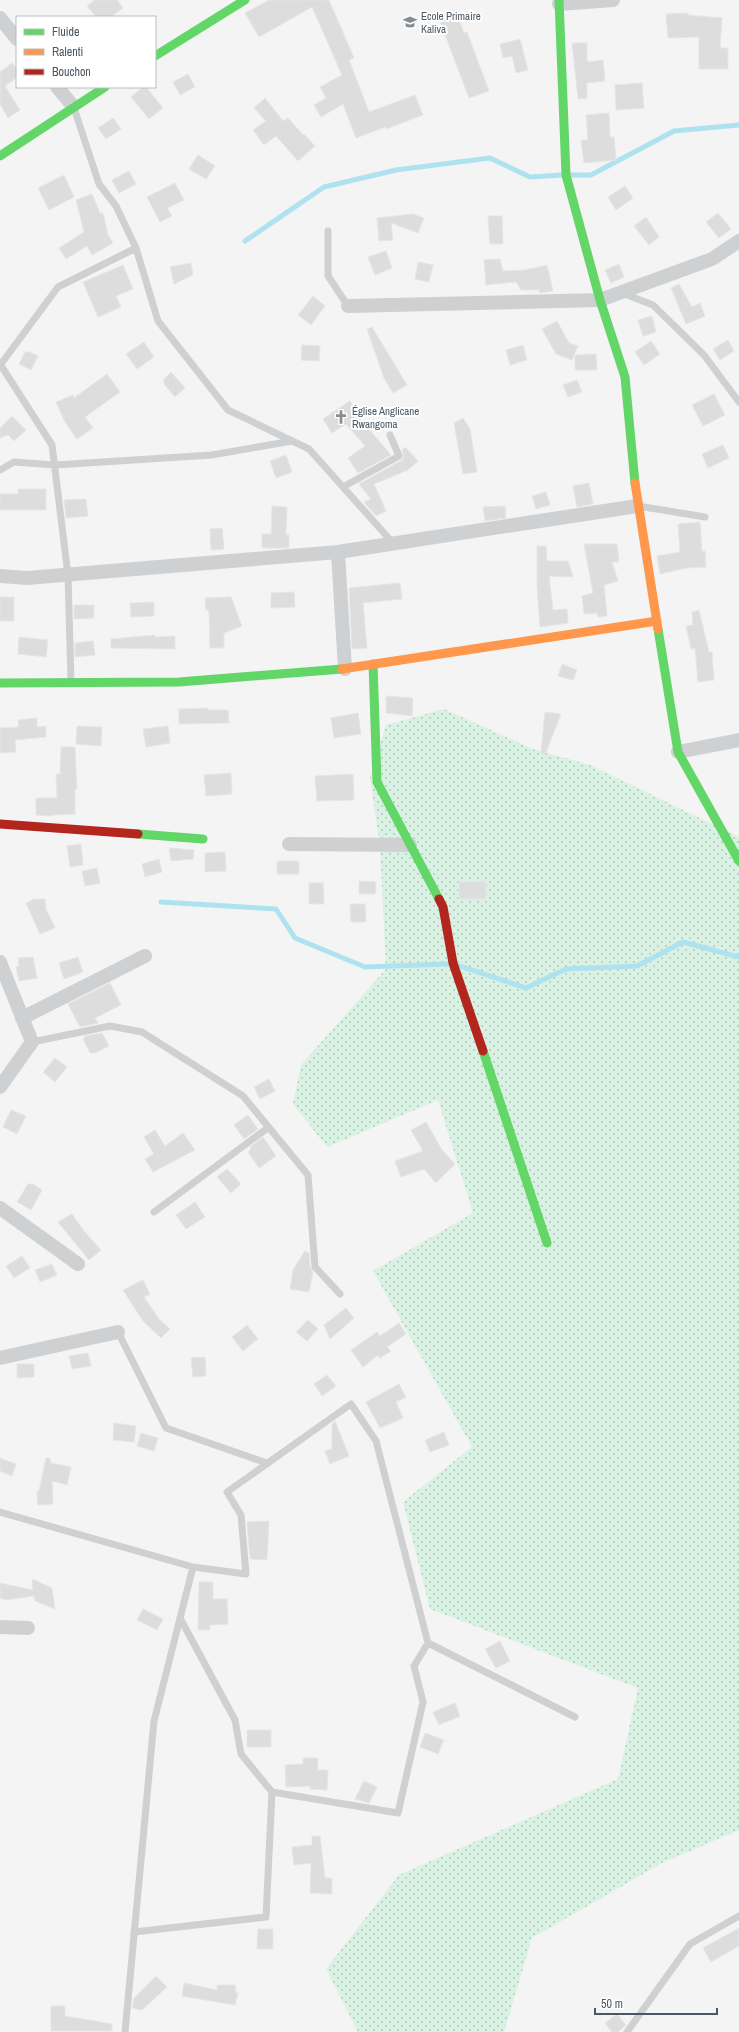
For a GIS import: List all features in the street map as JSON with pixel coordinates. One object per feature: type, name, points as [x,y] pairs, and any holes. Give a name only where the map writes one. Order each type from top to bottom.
[{"type":"street","points":[[156,55],[245,0]]},
{"type":"street","points":[[613,0],[559,2],[566,175],[600,300],[625,377],[637,506],[678,752],[739,861]]},
{"type":"street","points":[[0,18],[16,37]]},
{"type":"street","points":[[58,88],[73,106]]},
{"type":"street","points":[[0,156],[73,106],[103,88]]},
{"type":"street","points":[[348,306],[600,300],[712,259],[739,241]]},
{"type":"street","points":[[0,576],[27,578],[338,552],[637,506]]},
{"type":"street","points":[[338,552],[345,668]]},
{"type":"street","points":[[0,683],[179,682],[345,668],[657,621]]},
{"type":"street","points":[[372,664],[377,782],[443,906],[453,964],[547,1243]]},
{"type":"street","points":[[678,752],[739,740]]},
{"type":"street","points":[[0,824],[203,839]]},
{"type":"street","points":[[289,844],[410,845]]},
{"type":"street","points":[[22,1018],[145,956]]},
{"type":"street","points":[[0,962],[5,990],[22,1018],[32,1042],[0,1087]]},
{"type":"street","points":[[0,1208],[78,1264]]},
{"type":"street","points":[[0,1358],[118,1332]]},
{"type":"street","points":[[0,1627],[28,1628]]},
{"type":"lane","points":[[73,106],[99,184],[116,206],[136,248],[158,321],[228,410],[309,450],[393,544]]},
{"type":"lane","points":[[328,232],[328,276],[348,306]]},
{"type":"lane","points":[[71,683],[68,575],[52,445],[1,364],[58,287],[136,248]]},
{"type":"lane","points":[[621,293],[653,305],[704,355],[739,402]]},
{"type":"lane","points":[[343,487],[400,456],[390,435]]},
{"type":"lane","points":[[0,470],[14,462],[55,465],[212,455],[292,441]]},
{"type":"lane","points":[[637,506],[705,517]]},
{"type":"lane","points":[[32,1042],[110,1026],[142,1032],[243,1096],[308,1175],[315,1267],[340,1294]]},
{"type":"lane","points":[[154,1212],[269,1128]]},
{"type":"lane","points":[[118,1332],[166,1428],[267,1464]]},
{"type":"lane","points":[[0,1512],[193,1567],[246,1574],[241,1515],[226,1492],[351,1404],[376,1441],[428,1643],[414,1666],[423,1702],[398,1813],[272,1792]]},
{"type":"lane","points":[[125,2032],[154,1721],[193,1567]]},
{"type":"lane","points":[[134,1932],[266,1917],[272,1792],[242,1754],[235,1720],[180,1618]]},
{"type":"lane","points":[[428,1643],[575,1717]]},
{"type":"lane","points":[[627,2032],[690,1944],[739,1916]]},
{"type":"green space","points":[[444,709],[533,749],[590,765],[739,837],[739,1830],[662,1863],[532,1938],[504,2032],[358,2032],[326,1969],[399,1875],[618,1779],[638,1688],[430,1609],[403,1502],[472,1447],[373,1271],[473,1213],[438,1100],[327,1147],[293,1104],[301,1065],[386,969],[380,846],[370,777],[386,725]]},
{"type":"building","points":[[95,0],[117,0],[123,8],[112,16],[95,16],[87,6]]},
{"type":"building","points":[[269,0],[329,0],[354,58],[349,60],[369,112],[415,95],[423,115],[386,129],[385,127],[356,138],[343,104],[321,117],[314,105],[326,98],[320,87],[342,75],[312,7],[259,37],[245,13]]},
{"type":"building","points":[[455,10],[464,33],[467,32],[489,91],[469,98],[438,16]]},
{"type":"building","points":[[688,13],[688,15],[722,18],[720,48],[728,48],[728,69],[699,69],[699,37],[668,38],[666,14]]},
{"type":"building","points":[[520,39],[528,70],[516,73],[512,56],[503,58],[500,44]]},
{"type":"building","points":[[572,43],[587,43],[587,62],[603,60],[605,81],[587,83],[587,98],[578,99]]},
{"type":"building","points":[[12,63],[16,69],[16,78],[5,86],[20,110],[8,118],[0,104],[0,72]]},
{"type":"building","points":[[188,74],[195,87],[180,95],[173,82]]},
{"type":"building","points":[[642,83],[644,108],[616,110],[615,85]]},
{"type":"building","points":[[142,88],[147,88],[163,108],[149,119],[131,97]]},
{"type":"building","points":[[265,98],[283,121],[288,118],[315,146],[298,161],[276,136],[264,145],[253,130],[266,121],[254,108]]},
{"type":"building","points":[[609,113],[610,137],[614,137],[616,160],[584,163],[581,140],[588,140],[586,115]]},
{"type":"building","points":[[113,118],[121,129],[106,139],[98,128]]},
{"type":"building","points":[[198,155],[215,166],[206,179],[189,169]]},
{"type":"building","points":[[129,171],[136,184],[119,193],[112,180]]},
{"type":"building","points":[[64,175],[74,197],[49,210],[38,188]]},
{"type":"building","points":[[175,183],[184,200],[167,208],[172,216],[160,222],[147,197]]},
{"type":"building","points":[[625,186],[633,198],[616,210],[608,197]]},
{"type":"building","points":[[92,194],[100,213],[103,213],[108,235],[113,243],[92,255],[87,246],[66,259],[59,248],[84,232],[76,200]]},
{"type":"building","points":[[718,213],[731,229],[719,238],[706,222]]},
{"type":"building","points":[[413,214],[424,218],[418,233],[391,223],[393,240],[379,241],[377,218]]},
{"type":"building","points":[[488,216],[502,216],[503,244],[490,244]]},
{"type":"building","points":[[646,217],[659,237],[649,245],[634,226]]},
{"type":"building","points":[[386,251],[392,268],[375,275],[368,257]]},
{"type":"building","points":[[500,259],[503,271],[525,270],[547,265],[553,291],[540,293],[539,290],[521,290],[516,282],[486,285],[484,260]]},
{"type":"building","points":[[418,262],[433,265],[429,282],[415,279]]},
{"type":"building","points":[[191,263],[193,275],[174,284],[170,267]]},
{"type":"building","points":[[619,264],[624,277],[611,283],[605,270]]},
{"type":"building","points":[[123,265],[133,289],[116,296],[121,307],[98,317],[83,282]]},
{"type":"building","points":[[679,284],[692,307],[700,303],[705,316],[686,324],[671,288]]},
{"type":"building","points":[[313,296],[325,306],[311,325],[298,315]]},
{"type":"building","points":[[652,316],[656,332],[643,336],[638,320]]},
{"type":"building","points":[[557,321],[569,343],[578,346],[572,360],[556,354],[542,329]]},
{"type":"building","points":[[372,327],[407,385],[393,393],[384,378],[367,329]]},
{"type":"building","points":[[728,340],[734,351],[720,360],[713,349]]},
{"type":"building","points":[[651,341],[660,354],[644,365],[635,352]]},
{"type":"building","points":[[144,342],[154,357],[137,369],[126,354]]},
{"type":"building","points":[[302,345],[320,346],[319,361],[301,360]]},
{"type":"building","points":[[523,345],[527,360],[510,365],[506,350]]},
{"type":"building","points":[[25,352],[30,352],[38,356],[31,370],[19,364]]},
{"type":"building","points":[[596,354],[597,370],[575,370],[575,355]]},
{"type":"building","points":[[171,372],[185,388],[175,397],[164,384],[164,379]]},
{"type":"building","points":[[107,374],[120,392],[85,417],[93,428],[77,439],[65,422],[56,402],[73,395],[74,398]]},
{"type":"building","points":[[577,380],[582,392],[568,397],[563,385]]},
{"type":"building","points":[[714,394],[725,415],[703,426],[692,405]]},
{"type":"building","points":[[350,401],[359,415],[358,416],[391,455],[358,473],[348,458],[365,446],[346,424],[332,433],[323,419]]},
{"type":"building","points":[[12,416],[26,430],[14,441],[8,435],[0,438],[0,428]]},
{"type":"building","points":[[463,418],[470,429],[477,472],[463,474],[454,423]]},
{"type":"building","points":[[723,445],[729,458],[708,468],[702,454]]},
{"type":"building","points":[[405,447],[418,461],[408,470],[374,484],[386,511],[376,516],[364,502],[371,499],[359,484],[402,460],[404,456],[402,450]]},
{"type":"building","points":[[286,455],[292,472],[276,478],[270,461]]},
{"type":"building","points":[[589,483],[593,504],[577,507],[573,486]]},
{"type":"building","points":[[18,489],[46,489],[46,510],[0,510],[0,494],[18,494]]},
{"type":"building","points":[[546,492],[550,505],[536,509],[532,496]]},
{"type":"building","points":[[86,499],[88,516],[66,518],[64,500]]},
{"type":"building","points":[[272,506],[287,507],[286,535],[289,535],[289,548],[262,548],[262,534],[271,534]]},
{"type":"building","points":[[505,506],[506,518],[485,521],[483,507]]},
{"type":"building","points":[[700,522],[702,551],[705,551],[706,567],[686,568],[660,574],[657,556],[680,552],[678,524]]},
{"type":"building","points":[[222,528],[224,549],[211,550],[210,529]]},
{"type":"building","points":[[584,544],[617,544],[619,562],[612,562],[618,581],[604,585],[607,616],[598,617],[597,613],[584,614],[582,596],[593,593]]},
{"type":"building","points":[[537,546],[546,546],[547,561],[568,561],[573,577],[549,576],[553,610],[567,609],[568,623],[540,627],[537,586]]},
{"type":"building","points":[[400,583],[402,599],[363,603],[367,648],[352,649],[349,588]]},
{"type":"building","points":[[294,592],[295,607],[271,608],[271,593]]},
{"type":"building","points":[[0,597],[14,597],[14,621],[0,621]]},
{"type":"building","points":[[231,597],[242,626],[224,633],[224,648],[210,648],[209,610],[206,610],[205,598]]},
{"type":"building","points":[[154,602],[154,616],[131,617],[130,603]]},
{"type":"building","points":[[74,605],[94,605],[94,618],[74,619]]},
{"type":"building","points":[[699,610],[709,652],[712,652],[714,680],[698,682],[695,648],[691,649],[686,626],[693,625],[692,612]]},
{"type":"building","points":[[155,635],[155,637],[175,636],[175,649],[111,648],[111,639]]},
{"type":"building","points":[[19,637],[48,640],[46,657],[18,654]]},
{"type":"building","points":[[93,641],[95,655],[75,657],[75,643]]},
{"type":"building","points":[[562,664],[577,670],[573,680],[558,676]]},
{"type":"building","points":[[386,696],[413,698],[412,716],[386,713]]},
{"type":"building","points":[[208,708],[208,710],[228,710],[229,723],[179,724],[179,709]]},
{"type":"building","points":[[545,712],[561,714],[545,755],[541,753]]},
{"type":"building","points":[[358,713],[361,734],[334,738],[331,718]]},
{"type":"building","points":[[37,718],[37,727],[46,726],[46,737],[15,740],[16,752],[0,753],[0,728],[19,727],[18,720]]},
{"type":"building","points":[[77,726],[102,727],[101,746],[76,744]]},
{"type":"building","points":[[168,726],[170,743],[146,747],[143,729]]},
{"type":"building","points":[[61,747],[75,747],[77,789],[75,789],[75,814],[53,816],[36,815],[36,798],[57,798],[56,774],[60,774]]},
{"type":"building","points":[[231,773],[232,794],[206,796],[204,775]]},
{"type":"building","points":[[353,774],[354,800],[317,801],[315,776]]},
{"type":"building","points":[[81,844],[83,865],[70,867],[67,846]]},
{"type":"building","points":[[169,848],[194,850],[193,859],[171,861]]},
{"type":"building","points":[[225,852],[226,871],[205,872],[205,853]]},
{"type":"building","points":[[159,859],[162,872],[145,877],[142,864]]},
{"type":"building","points":[[277,861],[299,861],[299,874],[277,874]]},
{"type":"building","points":[[97,868],[100,883],[85,886],[82,871]]},
{"type":"building","points":[[359,881],[376,882],[375,894],[359,894]]},
{"type":"building","points":[[459,882],[486,882],[486,899],[459,899]]},
{"type":"building","points":[[309,883],[323,883],[324,904],[309,904]]},
{"type":"building","points":[[34,899],[45,899],[46,909],[55,928],[40,934],[26,903]]},
{"type":"building","points":[[350,904],[365,904],[366,922],[351,922]]},
{"type":"building","points":[[33,957],[37,978],[19,981],[16,967],[19,966],[18,958]]},
{"type":"building","points":[[78,957],[83,972],[64,979],[59,963]]},
{"type":"building","points":[[110,983],[121,1005],[95,1018],[98,1023],[80,1027],[68,1004]]},
{"type":"building","points":[[102,1033],[109,1046],[95,1053],[90,1053],[83,1039],[85,1038],[84,1036]]},
{"type":"building","points":[[55,1058],[67,1067],[55,1082],[43,1072]]},
{"type":"building","points":[[269,1079],[275,1091],[260,1099],[254,1087]]},
{"type":"building","points":[[11,1110],[26,1116],[17,1134],[3,1127]]},
{"type":"building","points":[[248,1115],[258,1129],[244,1139],[234,1125]]},
{"type":"building","points":[[426,1122],[442,1150],[455,1164],[436,1183],[424,1169],[401,1177],[395,1161],[423,1151],[411,1130]]},
{"type":"building","points":[[155,1130],[165,1146],[183,1133],[195,1150],[153,1172],[145,1159],[154,1154],[144,1137]]},
{"type":"building","points":[[263,1137],[276,1156],[259,1168],[248,1152],[251,1149],[250,1147]]},
{"type":"building","points":[[227,1169],[241,1184],[231,1193],[217,1177]]},
{"type":"building","points":[[28,1184],[33,1184],[42,1190],[31,1210],[17,1202]]},
{"type":"building","points":[[195,1202],[205,1217],[186,1229],[176,1215]]},
{"type":"building","points":[[72,1214],[84,1231],[101,1250],[89,1260],[58,1222]]},
{"type":"building","points":[[305,1251],[309,1253],[310,1267],[313,1272],[309,1292],[290,1289],[293,1270]]},
{"type":"building","points":[[22,1256],[30,1268],[14,1278],[6,1266]]},
{"type":"building","points":[[52,1264],[57,1275],[40,1282],[35,1270]]},
{"type":"building","points":[[143,1280],[150,1294],[144,1297],[159,1319],[170,1329],[161,1338],[143,1321],[123,1290]]},
{"type":"building","points":[[346,1308],[354,1318],[330,1339],[324,1325]]},
{"type":"building","points":[[308,1320],[318,1329],[307,1341],[296,1332]]},
{"type":"building","points":[[399,1323],[406,1334],[387,1347],[391,1351],[380,1358],[378,1355],[363,1367],[351,1350],[377,1332],[380,1336]]},
{"type":"building","points":[[247,1325],[258,1339],[243,1351],[232,1337]]},
{"type":"building","points":[[88,1353],[91,1366],[72,1369],[69,1356]]},
{"type":"building","points":[[205,1357],[206,1376],[193,1377],[191,1358]]},
{"type":"building","points":[[17,1364],[34,1364],[34,1377],[17,1378]]},
{"type":"building","points":[[327,1375],[336,1386],[322,1396],[314,1384]]},
{"type":"building","points":[[399,1384],[406,1397],[396,1402],[403,1418],[380,1428],[366,1402]]},
{"type":"building","points":[[335,1421],[349,1456],[330,1464],[325,1451],[332,1449],[332,1424]]},
{"type":"building","points":[[114,1423],[136,1426],[134,1442],[113,1440]]},
{"type":"building","points":[[444,1432],[449,1445],[430,1452],[425,1440]]},
{"type":"building","points":[[141,1433],[158,1438],[154,1451],[137,1446]]},
{"type":"building","points":[[0,1458],[16,1464],[12,1476],[0,1471]]},
{"type":"building","points":[[46,1458],[50,1458],[51,1463],[71,1467],[67,1485],[52,1481],[53,1504],[38,1505],[37,1491],[39,1491]]},
{"type":"building","points":[[269,1521],[267,1560],[250,1559],[247,1522]]},
{"type":"building","points":[[32,1579],[52,1588],[55,1609],[35,1601],[34,1596],[6,1600],[0,1598],[0,1583],[33,1590]]},
{"type":"building","points":[[199,1582],[213,1582],[213,1599],[227,1599],[228,1624],[210,1625],[210,1630],[198,1630]]},
{"type":"building","points":[[143,1609],[163,1619],[157,1630],[137,1620]]},
{"type":"building","points":[[500,1641],[510,1661],[496,1668],[485,1649]]},
{"type":"building","points":[[455,1703],[460,1716],[439,1725],[433,1712]]},
{"type":"building","points":[[247,1730],[271,1730],[271,1747],[247,1747]]},
{"type":"building","points":[[425,1733],[444,1740],[438,1754],[420,1747]]},
{"type":"building","points":[[303,1758],[318,1758],[317,1770],[328,1770],[327,1790],[310,1789],[310,1786],[286,1787],[285,1765],[303,1764]]},
{"type":"building","points":[[364,1781],[377,1787],[369,1803],[355,1799]]},
{"type":"building","points":[[312,1836],[320,1836],[325,1878],[332,1878],[332,1894],[310,1893],[311,1863],[294,1865],[292,1847],[312,1845]]},
{"type":"building","points":[[739,1928],[739,1946],[711,1962],[703,1948]]},
{"type":"building","points":[[258,1929],[273,1929],[273,1949],[257,1949]]},
{"type":"building","points":[[156,1976],[167,1987],[142,2010],[132,2008],[134,1998]]},
{"type":"building","points":[[184,1983],[217,1990],[217,1985],[235,1985],[236,1993],[238,1993],[235,2005],[182,1996]]},
{"type":"building","points":[[51,2006],[65,2006],[65,2016],[112,2024],[112,2031],[51,2031]]},
{"type":"building","points":[[617,2014],[626,2025],[618,2032],[612,2032],[605,2023]]},
{"type":"waterway","points":[[570,175],[591,175],[674,131],[739,125]]},
{"type":"waterway","points":[[245,241],[324,187],[396,170],[490,158],[530,177],[562,175]]},
{"type":"waterway","points":[[161,902],[276,909],[295,938],[365,967],[448,964]]},
{"type":"waterway","points":[[460,966],[526,988],[566,969],[637,966],[683,942],[739,957]]},
{"type":"traffic: fast","points":[[156,55],[245,0]]},
{"type":"traffic: fast","points":[[559,0],[566,175],[600,300],[625,377],[635,483]]},
{"type":"traffic: fast","points":[[0,156],[103,88]]},
{"type":"traffic: fast","points":[[658,629],[678,752],[739,861]]},
{"type":"traffic: fast","points":[[373,664],[377,782],[439,899]]},
{"type":"traffic: fast","points":[[0,683],[179,682],[342,669]]},
{"type":"traffic: fast","points":[[138,834],[203,839]]},
{"type":"traffic: fast","points":[[483,1051],[547,1243]]},
{"type":"traffic: slow","points":[[635,483],[658,629]]},
{"type":"traffic: slow","points":[[342,669],[657,621]]},
{"type":"traffic: jam","points":[[0,824],[138,834]]},
{"type":"traffic: jam","points":[[439,899],[443,907],[453,963],[483,1051]]},
{"type":"place","name":"Ecole Primaire Kaliva","points":[[410,22]]},
{"type":"place","name":"Église Anglicane Rwangoma","points":[[341,417]]}]
